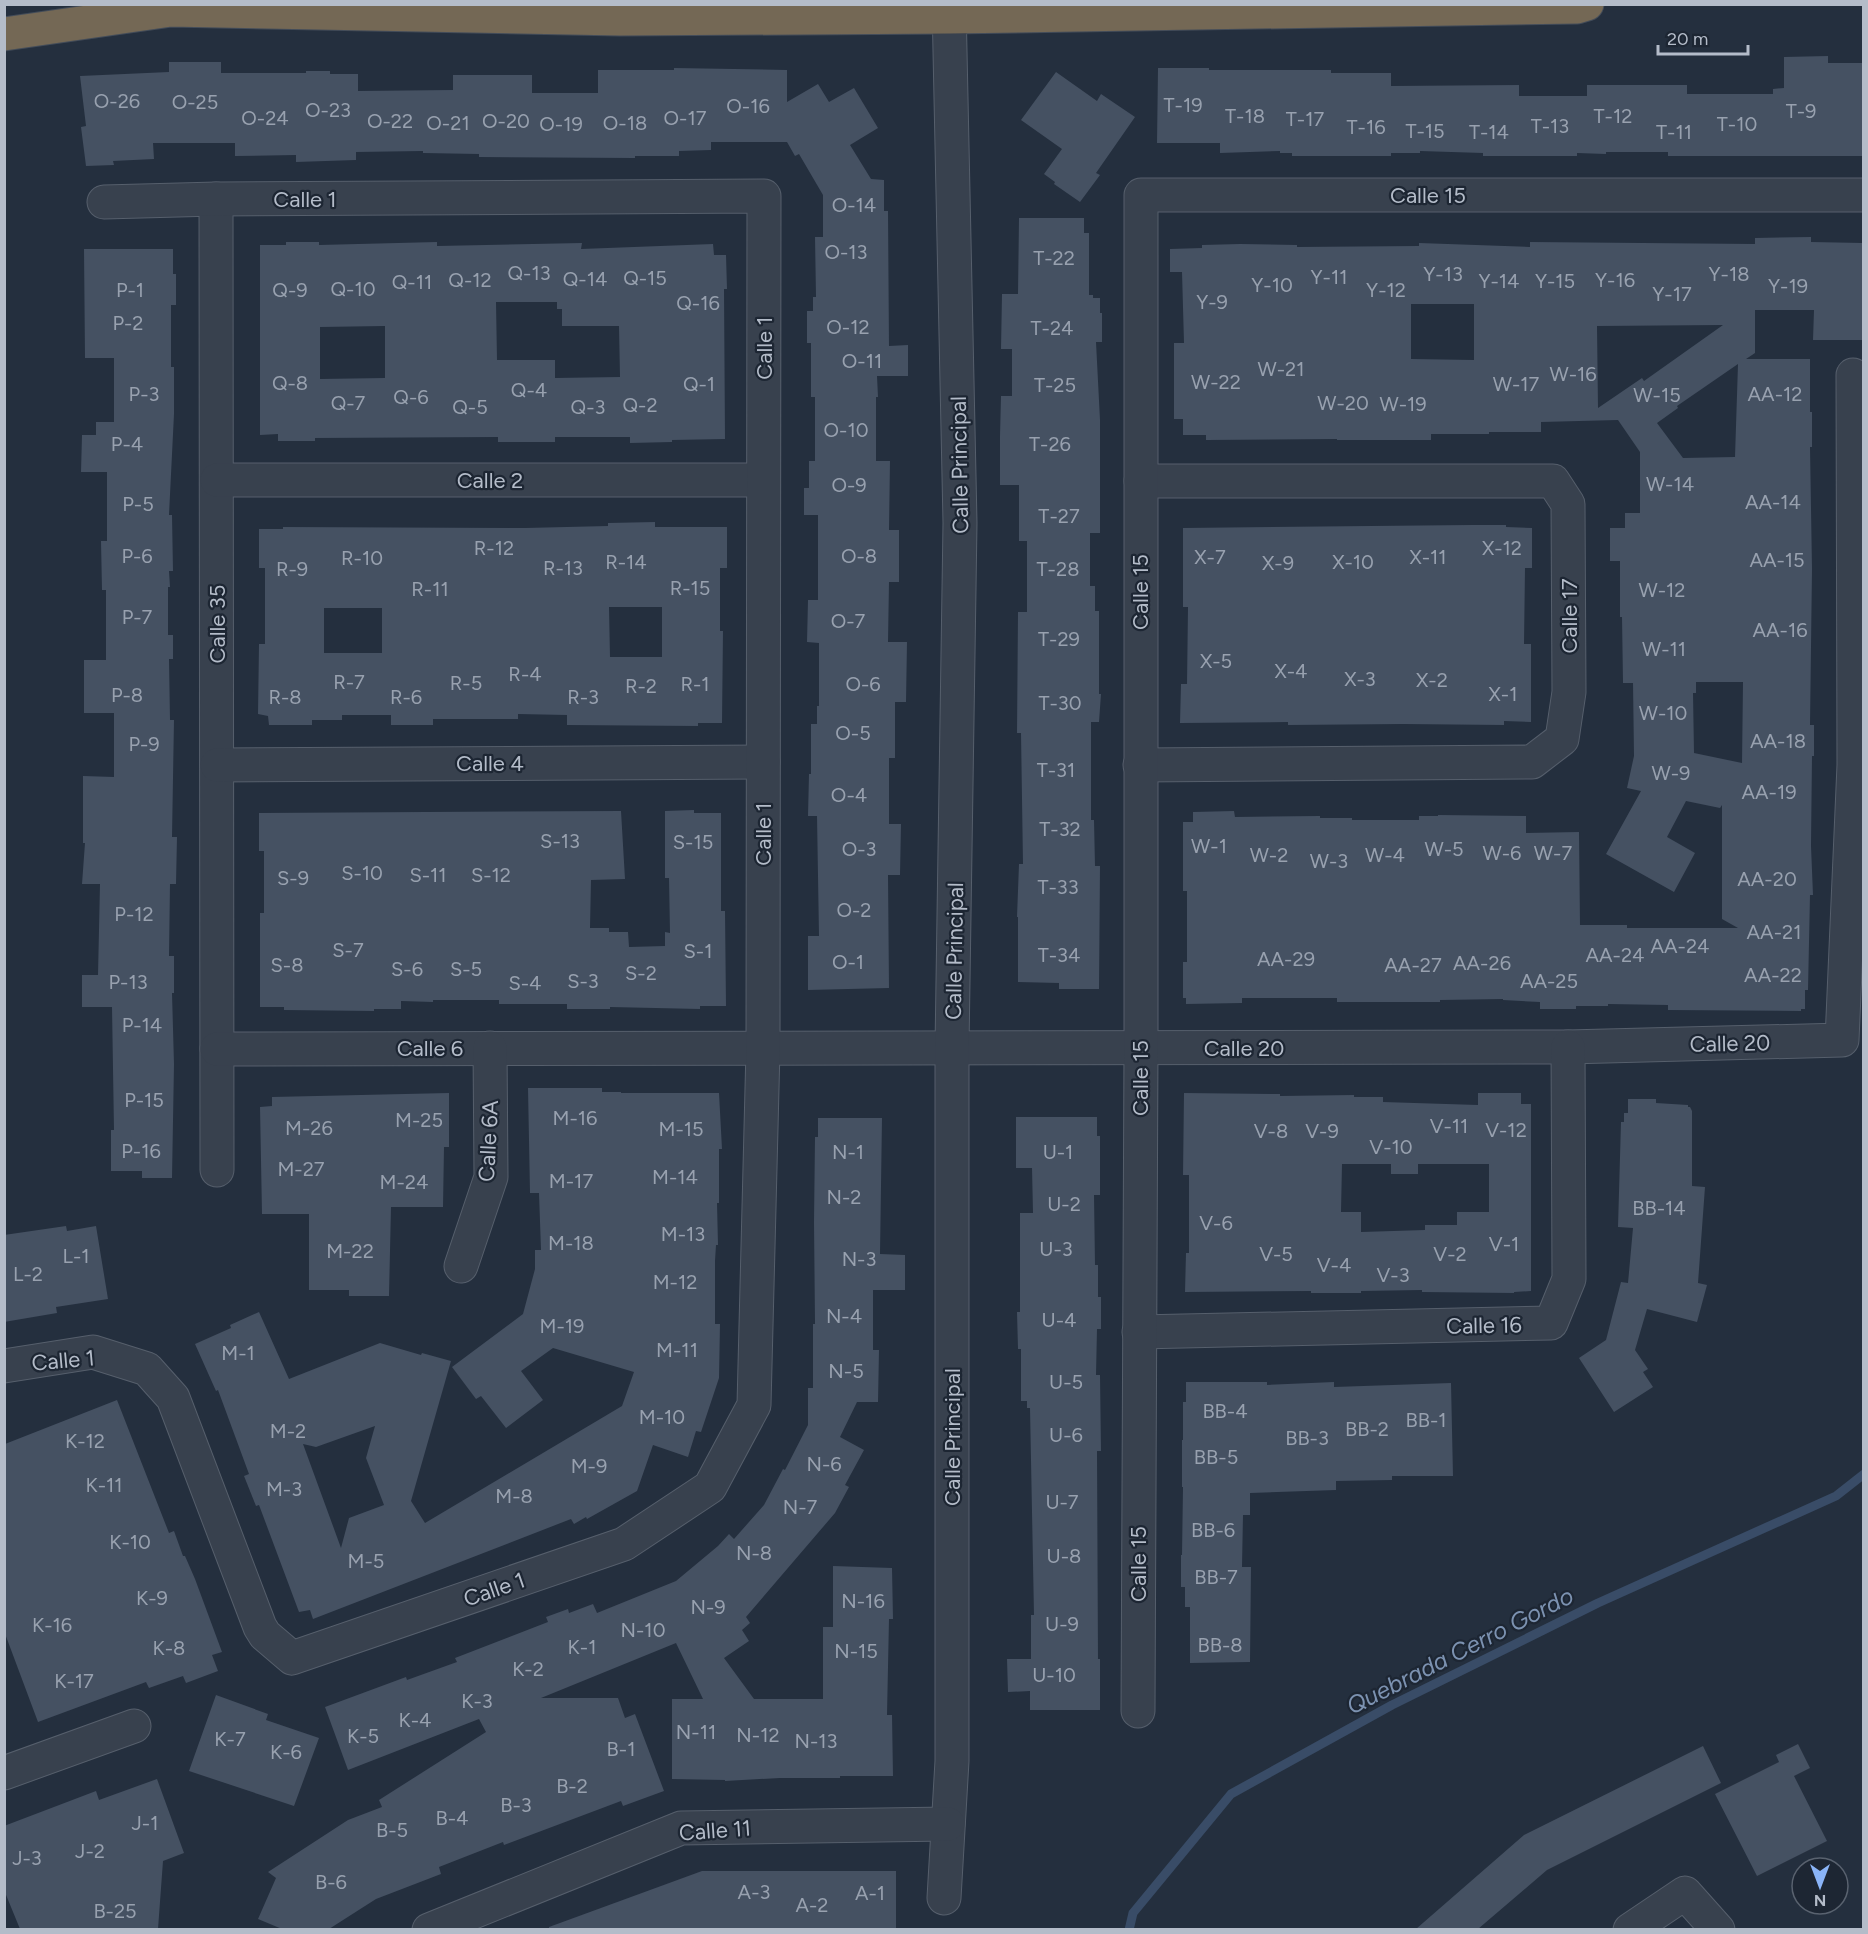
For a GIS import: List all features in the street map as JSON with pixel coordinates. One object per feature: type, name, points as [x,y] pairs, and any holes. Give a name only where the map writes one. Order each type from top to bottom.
[{"type":"highway","points":[[4,34],[171,10],[620,19],[949,11],[1565,7],[1587,4]]},
{"type":"street","name":"Calle Principal","points":[[944,1898],[952,1761],[952,1047],[960,523],[949,11]]},
{"type":"street","name":"Calle 15","points":[[1138,1711],[1141,195],[1863,195]]},
{"type":"street","name":"Calle 1","points":[[4,1366],[93,1352],[147,1369],[173,1398],[260,1627],[265,1635],[292,1659],[624,1544],[710,1487],[754,1405],[763,1049],[764,196],[216,199]]},
{"type":"street","points":[[104,202],[216,199]]},
{"type":"street","name":"Calle 35","points":[[216,199],[217,1049]]},
{"type":"street","name":"Calle 20","points":[[952,1047],[1568,1047],[1842,1040],[1859,765],[1858,480],[1853,375]]},
{"type":"street","name":"Calle 2","points":[[217,480],[763,480]]},
{"type":"street","name":"Calle 17","points":[[1140,765],[1532,762],[1562,739],[1569,692],[1568,504],[1553,481],[1141,481]]},
{"type":"street","name":"Calle 4","points":[[217,765],[763,762]]},
{"type":"street","points":[[763,1049],[952,1047]]},
{"type":"street","name":"Calle 16","points":[[1139,1332],[1551,1323],[1569,1279],[1568,1047]]},
{"type":"street","name":"Calle 6A","points":[[461,1266],[491,1177],[490,1048]]},
{"type":"street","points":[[217,1049],[217,1170]]},
{"type":"street","name":"Calle 6","points":[[217,1049],[763,1049]]},
{"type":"street","points":[[6,1768],[134,1726]]},
{"type":"street","name":"Calle 11","points":[[429,1929],[681,1828],[948,1824]]},
{"type":"street","points":[[1630,1929],[1684,1893],[1718,1929]]},
{"type":"building","points":[[1828,56],[1828,63],[1863,63],[1863,156],[1668,156],[1668,152],[1606,152],[1606,154],[1577,153],[1577,156],[1483,156],[1483,153],[1420,151],[1420,153],[1391,153],[1391,156],[1292,156],[1292,153],[1280,153],[1280,151],[1220,153],[1220,143],[1157,143],[1158,68],[1391,73],[1391,86],[1519,85],[1519,96],[1587,96],[1587,85],[1687,85],[1687,94],[1773,94],[1773,89],[1784,88],[1784,57]]},
{"type":"building","points":[[169,62],[221,62],[221,73],[330,71],[330,74],[358,74],[358,91],[453,90],[453,75],[532,75],[532,93],[598,93],[598,70],[674,70],[674,68],[787,70],[787,102],[818,84],[829,102],[854,88],[878,128],[850,145],[871,179],[884,180],[884,211],[888,211],[889,346],[908,345],[908,376],[877,376],[878,397],[876,397],[876,461],[890,461],[889,530],[899,530],[899,582],[889,582],[888,642],[907,642],[906,702],[895,702],[895,758],[889,758],[889,824],[901,824],[900,875],[888,875],[889,988],[808,990],[808,936],[819,936],[817,816],[808,816],[811,724],[817,724],[817,706],[819,706],[819,643],[807,642],[808,600],[818,600],[818,515],[804,515],[804,488],[809,488],[809,461],[815,461],[815,397],[811,397],[811,343],[807,343],[807,311],[813,311],[813,297],[816,297],[815,237],[823,237],[823,195],[799,154],[795,156],[787,142],[711,142],[711,150],[679,151],[679,156],[479,157],[479,154],[423,153],[423,151],[356,152],[356,160],[296,162],[296,155],[235,156],[235,143],[153,143],[154,159],[113,161],[114,165],[86,166],[81,127],[86,126],[80,76],[169,72]]},
{"type":"building","points":[[1056,72],[1097,101],[1101,94],[1135,117],[1096,173],[1100,175],[1080,202],[1044,174],[1062,149],[1021,120]]},
{"type":"building","points":[[1019,218],[1084,218],[1084,233],[1089,233],[1089,295],[1093,295],[1093,298],[1100,298],[1100,313],[1102,313],[1102,342],[1096,342],[1100,420],[1100,533],[1090,533],[1090,586],[1095,586],[1095,611],[1099,611],[1099,694],[1101,694],[1099,722],[1091,722],[1091,820],[1094,820],[1095,866],[1100,866],[1099,989],[1059,989],[1059,983],[1018,982],[1019,864],[1023,864],[1021,733],[1017,733],[1018,612],[1027,612],[1027,541],[1019,541],[1019,485],[1000,485],[1000,436],[1001,396],[1012,396],[1012,349],[1001,349],[1002,294],[1018,294]]},
{"type":"building","points":[[1811,237],[1811,242],[1863,243],[1863,340],[1813,340],[1814,310],[1755,310],[1755,353],[1746,359],[1810,359],[1812,569],[1810,725],[1814,725],[1811,846],[1813,895],[1810,895],[1808,990],[1805,990],[1805,1009],[1801,1011],[1668,1010],[1668,1005],[1608,1004],[1608,1006],[1576,1006],[1576,1009],[1540,1009],[1540,1002],[1503,999],[1440,1000],[1440,1002],[1337,1002],[1337,998],[1242,998],[1242,1003],[1186,1004],[1186,998],[1183,998],[1183,962],[1187,962],[1187,891],[1183,891],[1183,822],[1193,822],[1193,812],[1234,811],[1235,817],[1320,816],[1320,818],[1352,818],[1352,820],[1419,820],[1419,816],[1438,815],[1526,816],[1526,833],[1579,832],[1580,925],[1627,925],[1627,928],[1738,928],[1722,919],[1722,805],[1720,808],[1686,801],[1667,837],[1695,853],[1674,892],[1606,854],[1641,791],[1627,788],[1634,756],[1633,683],[1623,683],[1620,561],[1610,561],[1610,528],[1625,528],[1625,513],[1640,513],[1640,452],[1618,420],[1541,422],[1541,432],[1431,434],[1431,440],[1206,440],[1206,435],[1183,435],[1183,419],[1174,419],[1174,343],[1184,343],[1182,272],[1170,272],[1170,249],[1240,244],[1297,245],[1297,247],[1419,246],[1419,243],[1530,247],[1530,242],[1755,244],[1755,238]],"holes":[[[1411,304],[1474,304],[1474,360],[1411,359]],[[1723,325],[1644,381],[1642,378],[1598,408],[1597,326]],[[1738,364],[1735,457],[1683,458],[1657,423],[1678,408],[1677,406]],[[1696,682],[1743,682],[1742,763],[1694,753],[1693,693],[1696,693]]]},
{"type":"building","points":[[286,242],[319,242],[319,245],[437,242],[437,246],[582,243],[581,249],[713,244],[714,255],[726,255],[727,289],[724,289],[725,439],[630,443],[630,437],[555,437],[555,442],[498,442],[498,437],[315,438],[315,441],[278,441],[278,434],[260,435],[260,245],[286,245]],"holes":[[[496,302],[557,302],[557,309],[562,309],[562,326],[619,326],[620,377],[555,378],[555,360],[497,360]],[[385,326],[385,378],[320,379],[320,327]]]},
{"type":"building","points":[[84,249],[173,249],[173,274],[176,274],[176,305],[171,305],[174,414],[169,515],[172,515],[173,571],[169,571],[170,587],[168,587],[168,635],[173,635],[173,659],[169,659],[170,720],[174,720],[172,837],[177,837],[176,884],[170,884],[169,956],[174,956],[172,1178],[142,1178],[142,1171],[111,1171],[111,1130],[114,1130],[112,1007],[82,1007],[82,975],[98,975],[100,884],[82,884],[85,843],[83,843],[83,776],[114,777],[114,713],[84,713],[84,660],[106,660],[106,590],[102,590],[101,541],[107,541],[107,472],[81,472],[82,435],[96,435],[96,422],[114,422],[114,358],[85,358]]},
{"type":"building","points":[[655,522],[655,527],[727,527],[727,568],[720,568],[720,631],[723,631],[722,723],[698,723],[698,726],[567,725],[567,715],[518,714],[518,719],[433,719],[433,725],[391,725],[391,715],[342,715],[342,720],[312,720],[312,725],[269,725],[268,716],[258,714],[259,644],[265,644],[265,568],[259,568],[259,529],[283,529],[283,527],[525,528],[608,526],[608,523]],"holes":[[[609,607],[662,607],[662,657],[610,657]],[[324,608],[382,608],[382,653],[324,653]]]},
{"type":"building","points":[[1506,525],[1506,527],[1532,528],[1532,568],[1525,568],[1524,644],[1531,644],[1531,722],[1504,721],[1504,725],[1180,723],[1181,684],[1187,684],[1188,607],[1183,607],[1183,528]]},
{"type":"building","points":[[694,810],[694,813],[721,813],[721,911],[725,911],[726,1006],[700,1006],[700,1009],[610,1007],[610,1009],[567,1009],[567,1004],[499,1004],[499,1000],[433,1000],[433,1002],[401,1001],[401,1009],[374,1009],[374,1011],[284,1010],[284,1007],[260,1007],[260,913],[264,913],[264,851],[259,851],[259,813],[621,811],[625,879],[591,880],[590,928],[609,928],[609,932],[628,932],[629,947],[665,946],[665,932],[670,933],[669,878],[665,878],[665,811]]},
{"type":"building","points":[[528,1088],[602,1088],[602,1092],[621,1093],[719,1093],[722,1149],[719,1149],[715,1324],[720,1324],[719,1378],[701,1432],[696,1431],[688,1457],[653,1445],[637,1491],[587,1519],[586,1517],[574,1524],[571,1519],[313,1619],[310,1610],[299,1612],[259,1505],[256,1506],[244,1476],[249,1474],[218,1390],[216,1391],[195,1344],[259,1312],[289,1379],[380,1343],[451,1361],[411,1501],[425,1523],[622,1406],[634,1372],[553,1348],[521,1371],[543,1400],[506,1428],[481,1396],[476,1399],[452,1367],[523,1314],[535,1269],[535,1250],[541,1250],[539,1193],[530,1193]],"holes":[[[375,1426],[366,1458],[384,1505],[349,1518],[341,1548],[303,1444],[316,1447]]]},
{"type":"building","points":[[449,1093],[449,1147],[444,1147],[443,1207],[391,1207],[389,1296],[349,1296],[349,1290],[309,1290],[309,1214],[262,1214],[260,1107],[272,1106],[272,1097]]},
{"type":"building","points":[[1184,1093],[1280,1094],[1280,1096],[1354,1095],[1354,1097],[1383,1097],[1383,1102],[1478,1105],[1478,1093],[1521,1093],[1521,1104],[1531,1104],[1531,1291],[1514,1293],[1422,1292],[1422,1290],[1361,1291],[1361,1293],[1185,1292],[1186,1253],[1189,1253],[1189,1175],[1183,1175]],"holes":[[[1342,1164],[1391,1164],[1391,1174],[1418,1174],[1418,1164],[1489,1164],[1489,1212],[1457,1212],[1457,1225],[1425,1225],[1425,1230],[1361,1232],[1361,1212],[1341,1212]]]},
{"type":"building","points":[[1628,1099],[1656,1099],[1656,1103],[1688,1105],[1692,1111],[1692,1186],[1705,1187],[1698,1283],[1707,1285],[1697,1322],[1647,1309],[1635,1350],[1648,1369],[1643,1372],[1653,1387],[1614,1412],[1579,1358],[1606,1340],[1621,1282],[1628,1283],[1633,1228],[1618,1227],[1621,1122],[1624,1122],[1624,1113],[1628,1113]]},
{"type":"building","points":[[1016,1117],[1097,1117],[1097,1136],[1100,1136],[1100,1195],[1094,1195],[1095,1265],[1098,1265],[1098,1297],[1101,1297],[1101,1329],[1097,1329],[1096,1375],[1100,1375],[1101,1451],[1097,1451],[1100,1710],[1030,1710],[1030,1691],[1008,1692],[1007,1659],[1031,1659],[1031,1615],[1034,1615],[1030,1408],[1027,1408],[1027,1401],[1021,1401],[1021,1349],[1018,1349],[1017,1312],[1020,1312],[1020,1213],[1033,1213],[1032,1168],[1016,1168]]},
{"type":"building","points":[[818,1118],[882,1118],[880,1254],[905,1255],[905,1290],[873,1290],[873,1350],[879,1350],[878,1402],[857,1402],[840,1437],[864,1450],[845,1485],[849,1487],[835,1513],[746,1617],[750,1623],[742,1630],[749,1641],[724,1658],[754,1699],[823,1699],[823,1627],[833,1627],[833,1566],[892,1568],[893,1619],[889,1619],[887,1715],[892,1715],[893,1776],[725,1781],[672,1779],[672,1699],[703,1699],[676,1643],[541,1698],[618,1698],[625,1718],[635,1714],[664,1791],[623,1806],[621,1801],[439,1867],[441,1874],[376,1899],[329,1929],[282,1929],[258,1919],[276,1878],[268,1872],[348,1820],[382,1807],[379,1800],[486,1732],[479,1719],[348,1770],[325,1707],[406,1677],[407,1680],[457,1662],[455,1658],[548,1622],[546,1617],[568,1609],[569,1613],[593,1604],[597,1613],[676,1581],[729,1534],[734,1539],[764,1505],[808,1425],[808,1388],[813,1388],[815,1137],[818,1137]]},
{"type":"building","points":[[66,1226],[67,1231],[96,1226],[108,1299],[56,1307],[57,1313],[4,1322],[4,1235]]},
{"type":"building","points":[[1186,1382],[1267,1382],[1267,1385],[1334,1382],[1334,1387],[1451,1383],[1453,1476],[1392,1476],[1392,1480],[1336,1481],[1336,1490],[1250,1493],[1250,1515],[1243,1515],[1242,1567],[1251,1567],[1250,1662],[1190,1663],[1190,1607],[1185,1607],[1185,1587],[1181,1587],[1182,1440]]},
{"type":"building","points":[[117,1400],[169,1533],[174,1531],[195,1579],[222,1652],[212,1655],[218,1671],[186,1683],[183,1676],[149,1688],[146,1682],[38,1722],[4,1631],[5,1444]]},
{"type":"building","points":[[216,1695],[268,1714],[266,1720],[319,1738],[294,1806],[189,1771]]},
{"type":"building","points":[[1798,1744],[1810,1768],[1794,1776],[1827,1841],[1797,1856],[1790,1856],[1790,1860],[1757,1876],[1715,1794],[1779,1762],[1776,1755]]},
{"type":"building","points":[[1703,1746],[1721,1783],[1547,1870],[1478,1929],[1416,1929],[1524,1835]]},
{"type":"building","points":[[157,1779],[184,1853],[163,1861],[158,1929],[20,1929],[4,1890],[4,1826],[96,1791],[99,1800]]},
{"type":"building","points":[[702,1871],[896,1871],[896,1929],[549,1929],[549,1927]]},
{"type":"waterway","name":"Quebrada Cerro Gordo","points":[[1129,1930],[1133,1913],[1231,1794],[1392,1705],[1598,1603],[1836,1496],[1864,1474]]}]
